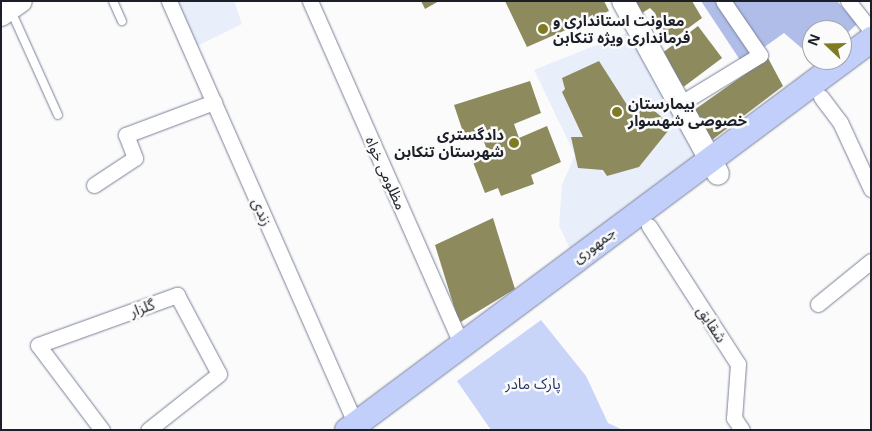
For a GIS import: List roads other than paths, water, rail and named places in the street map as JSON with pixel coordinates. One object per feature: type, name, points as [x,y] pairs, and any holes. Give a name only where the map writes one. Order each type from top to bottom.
[{"type":"main road","points":[[623,1],[713,167]]},
{"type":"main road","name":"جمهوری","points":[[359,428],[649,226],[713,167],[871,38]]},
{"type":"main road","name":"جمهوری","points":[[359,428],[461,344],[713,167],[821,98],[871,60]]},
{"type":"street","name":"زندی","points":[[170,1],[359,428]]},
{"type":"street","name":"مظلومی خواه","points":[[310,1],[461,344]]},
{"type":"street","points":[[678,105],[760,55],[723,1]]},
{"type":"street","points":[[848,1],[871,30]]},
{"type":"street","points":[[821,98],[840,122],[871,189]]},
{"type":"street","points":[[94,185],[135,158],[126,135],[214,102]]},
{"type":"street","name":"شقایق","points":[[649,226],[738,364],[734,418],[742,430]]},
{"type":"street","points":[[818,304],[871,261]]},
{"type":"street","name":"گلزار","points":[[102,430],[38,345],[177,295],[219,374],[148,430]]},
{"type":"lane","points":[[113,1],[122,21]]},
{"type":"lane","points":[[11,8],[58,115]]},
{"type":"place","name":"معاونت استانداری و فرمانداری ویژه تنکابن","points":[[543,29]]},
{"type":"place","name":"بیمارستان خصوصی شهسوار","points":[[617,112]]},
{"type":"place","name":"دادگستری شهرستان تنکابن","points":[[514,143]]},
{"type":"park label","name":"پارک مادر","points":[[533,384]]}]
